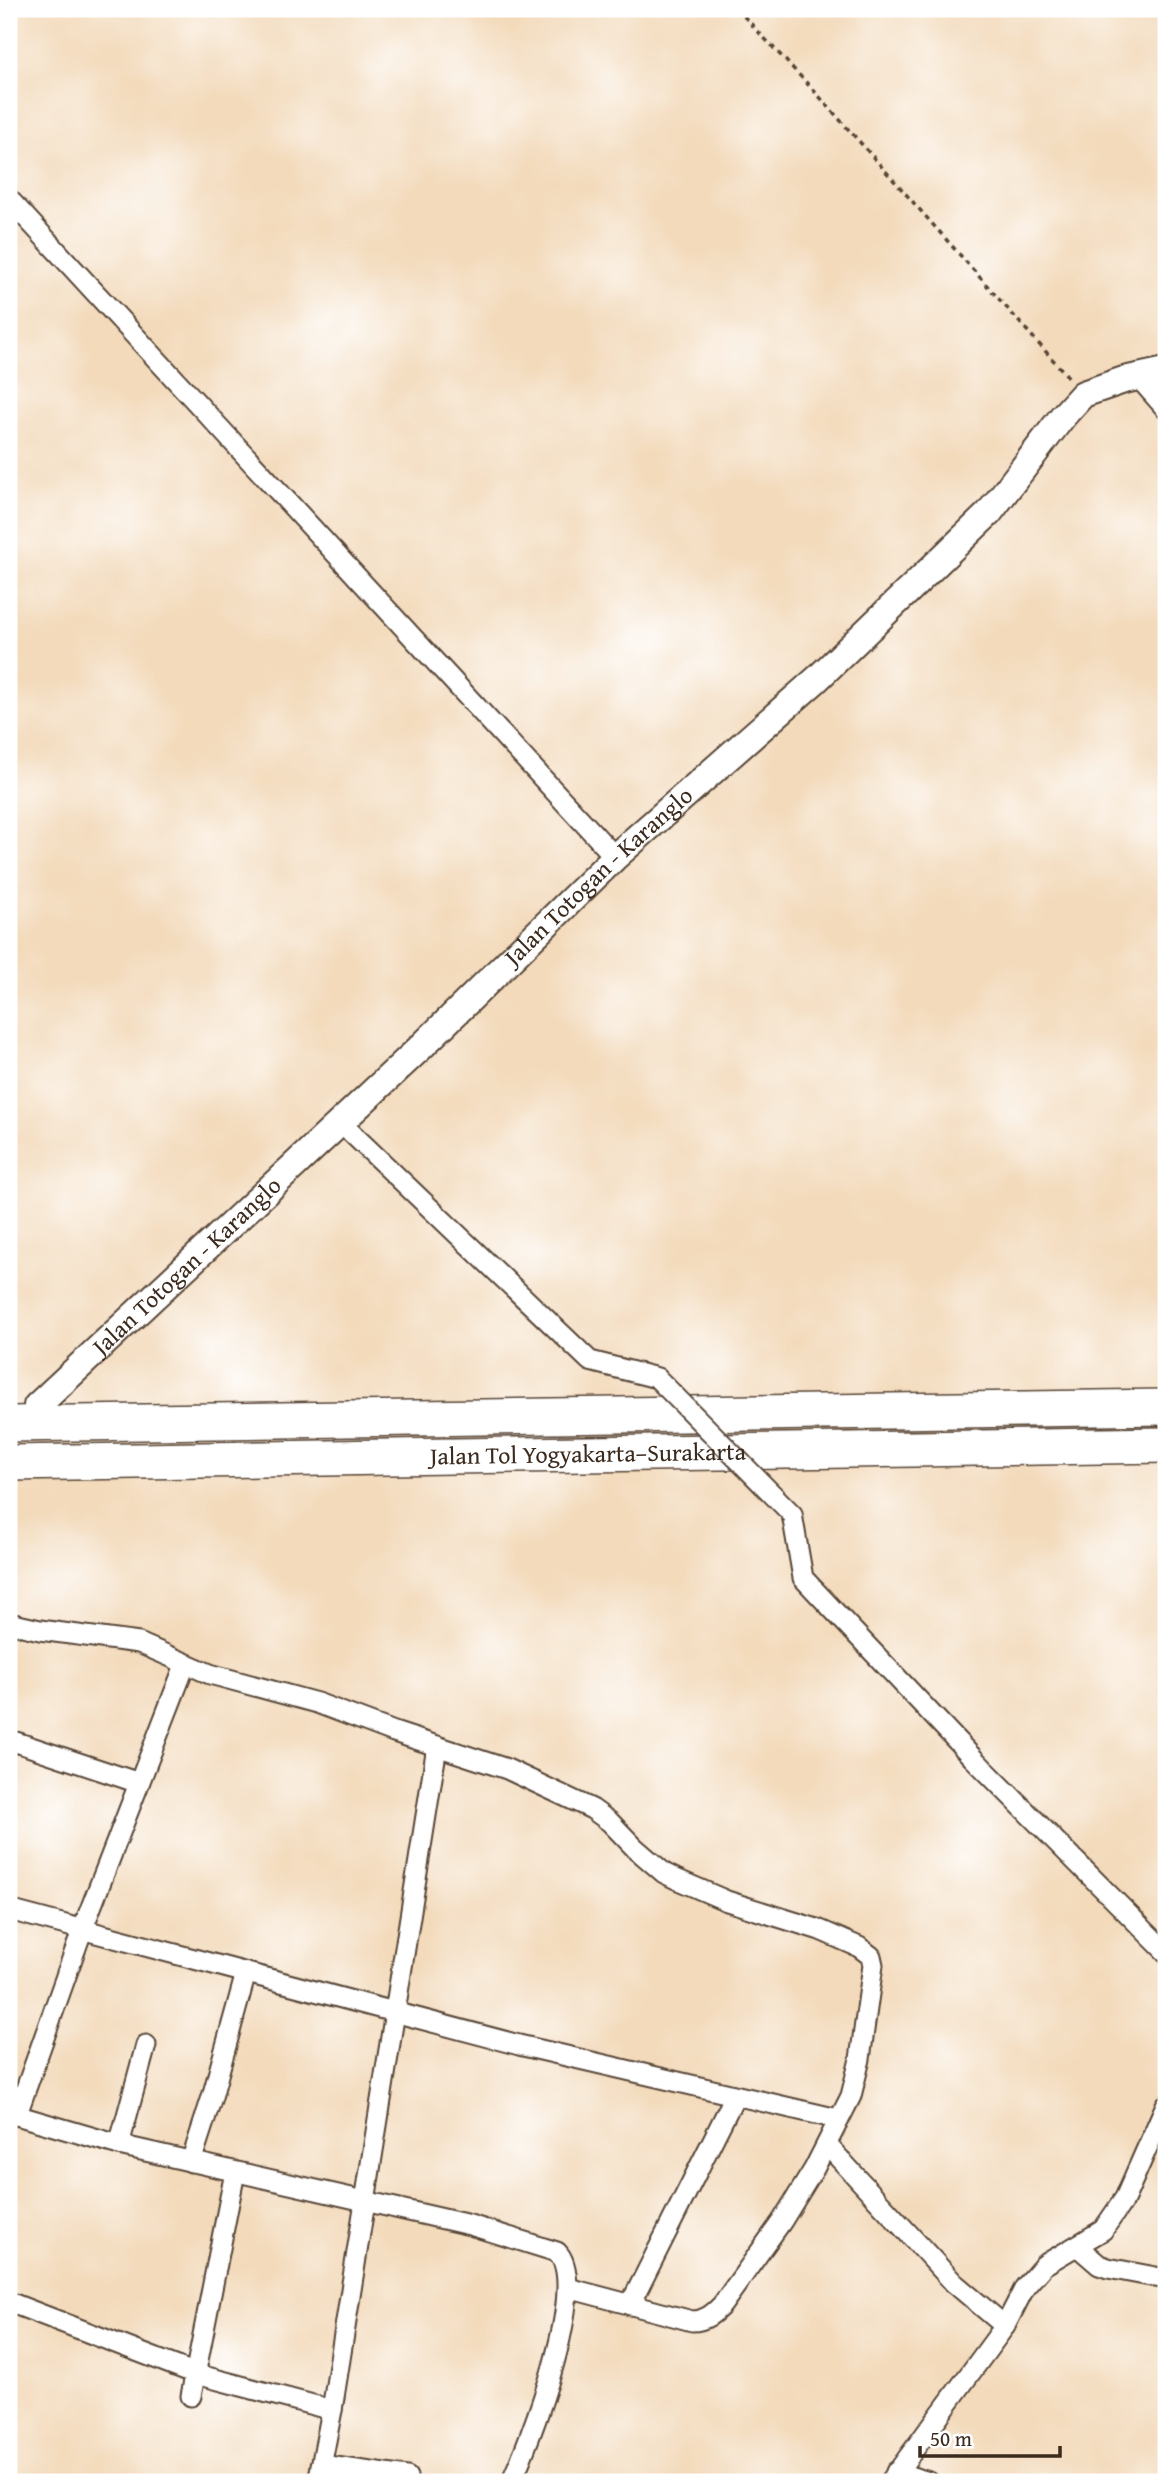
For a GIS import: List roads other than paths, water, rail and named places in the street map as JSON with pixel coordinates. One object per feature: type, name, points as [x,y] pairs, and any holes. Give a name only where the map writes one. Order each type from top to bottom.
[{"type":"highway","name":"Jalan Tol Yogyakarta–Surakarta","points":[[23,1415],[1166,1407]]},
{"type":"highway","name":"Jalan Tol Yogyakarta–Surakarta","points":[[9,1463],[1166,1445]]},
{"type":"main road","points":[[1131,379],[1166,371]]},
{"type":"main road","name":"Jalan Totogan - Karanglo","points":[[23,1415],[341,1123],[615,857],[817,679],[989,513],[1063,416],[1091,391],[1131,379]]},
{"type":"street","points":[[9,199],[615,857]]},
{"type":"street","points":[[1131,379],[1166,409]]},
{"type":"street","points":[[341,1123],[590,1362],[657,1378],[792,1514],[803,1578],[974,1759],[1166,1952]]},
{"type":"street","points":[[9,1623],[53,1632],[139,1643],[165,1653],[185,1665],[317,1703],[507,1769],[592,1809],[610,1822],[664,1873],[727,1901],[807,1925],[871,1956],[873,1965],[860,2059],[851,2096],[827,2145],[782,2221],[750,2269],[713,2314],[699,2321],[692,2321],[568,2288]]},
{"type":"street","points":[[185,1665],[13,2114],[118,2145],[470,2225],[557,2252],[565,2263],[568,2288],[548,2388],[511,2482]]},
{"type":"street","points":[[16,1742],[139,1783]]},
{"type":"street","points":[[407,2477],[320,2473],[437,1746]]},
{"type":"street","points":[[9,1910],[519,2045],[838,2119]]},
{"type":"street","points":[[191,2162],[212,2098],[246,1973]]},
{"type":"street","points":[[118,2145],[146,2045]]},
{"type":"street","points":[[630,2305],[735,2096]]},
{"type":"street","points":[[929,2482],[893,2477],[1005,2326],[1025,2287],[1044,2265],[1103,2230],[1125,2198],[1166,2105]]},
{"type":"street","points":[[827,2145],[954,2283],[1005,2326]]},
{"type":"street","points":[[191,2396],[235,2172]]},
{"type":"street","points":[[1077,2246],[1099,2265],[1166,2280]]},
{"type":"street","points":[[9,2302],[196,2374],[331,2410]]}]
